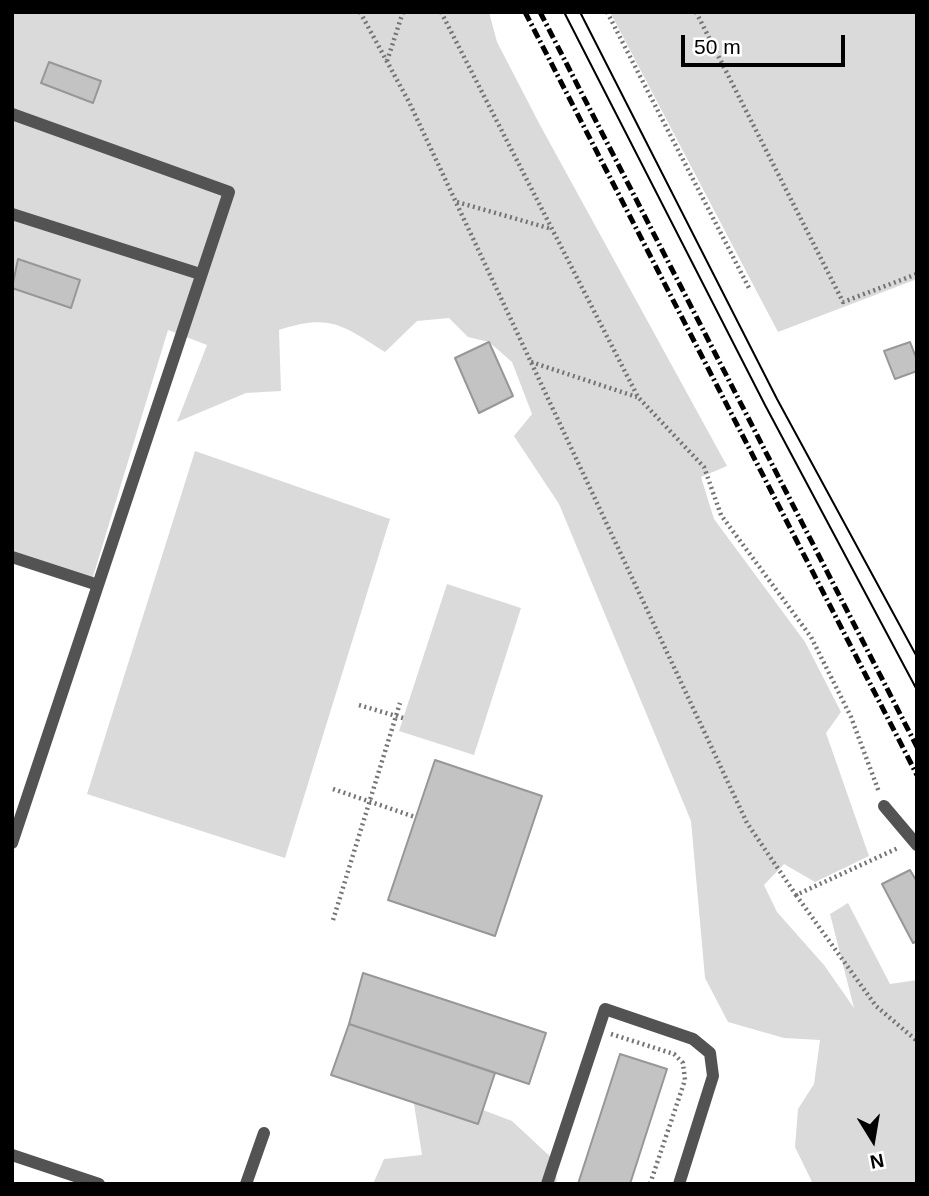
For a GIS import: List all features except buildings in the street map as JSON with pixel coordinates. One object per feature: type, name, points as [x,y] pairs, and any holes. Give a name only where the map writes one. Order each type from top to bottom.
[{"type":"lane","points":[[12,114],[229,192],[12,843]]},
{"type":"lane","points":[[12,214],[200,274]]},
{"type":"lane","points":[[12,557],[97,585]]},
{"type":"lane","points":[[884,806],[915,842]]},
{"type":"lane","points":[[547,1184],[605,1009],[693,1039],[710,1052],[713,1076],[679,1184]]},
{"type":"lane","points":[[246,1184],[264,1133]]},
{"type":"lane","points":[[12,1154],[99,1184]]},
{"type":"path","points":[[360,12],[456,201],[747,823],[876,1006],[917,1041]]},
{"type":"path","points":[[387,61],[403,12]]},
{"type":"path","points":[[441,12],[638,397],[704,467],[721,514],[811,637],[851,717],[884,806]]},
{"type":"path","points":[[607,12],[750,288]]},
{"type":"path","points":[[696,12],[844,302],[917,274]]},
{"type":"path","points":[[456,201],[552,229]]},
{"type":"path","points":[[531,362],[638,397]]},
{"type":"path","points":[[333,920],[400,703]]},
{"type":"path","points":[[359,705],[403,718]]},
{"type":"path","points":[[333,789],[415,817]]},
{"type":"path","points":[[796,895],[915,842]]},
{"type":"path","points":[[598,1030],[674,1054],[683,1063],[685,1080],[650,1184]]},
{"type":"shaded area","points":[[12,12],[489,12],[497,42],[540,125],[727,466],[701,477],[714,519],[805,642],[841,712],[826,733],[869,856],[815,882],[784,864],[764,885],[777,912],[824,965],[854,1008],[830,914],[848,903],[890,984],[917,980],[917,1184],[813,1184],[795,1147],[798,1109],[814,1084],[820,1040],[784,1038],[728,1022],[705,978],[691,821],[559,504],[514,436],[532,414],[512,362],[489,342],[468,337],[449,318],[417,321],[385,352],[336,325],[297,325],[279,330],[281,391],[246,393],[177,422],[207,345],[168,330],[92,580],[12,552]]},
{"type":"shaded area","points":[[610,12],[917,12],[917,279],[778,332]]},
{"type":"shaded area","points":[[195,451],[390,519],[285,858],[87,794]]},
{"type":"shaded area","points":[[447,584],[521,608],[474,755],[399,731]]},
{"type":"shaded area","points":[[427,1088],[463,1089],[483,1110],[512,1121],[555,1161],[557,1184],[373,1184],[384,1159],[422,1155],[414,1104]]},
{"type":"tram line","points":[[564,12],[765,405],[917,690]]},
{"type":"tram line","points":[[580,12],[777,399],[917,657]]},
{"type":"railway","points":[[525,12],[917,775]]},
{"type":"railway","points":[[540,12],[917,747]]}]
